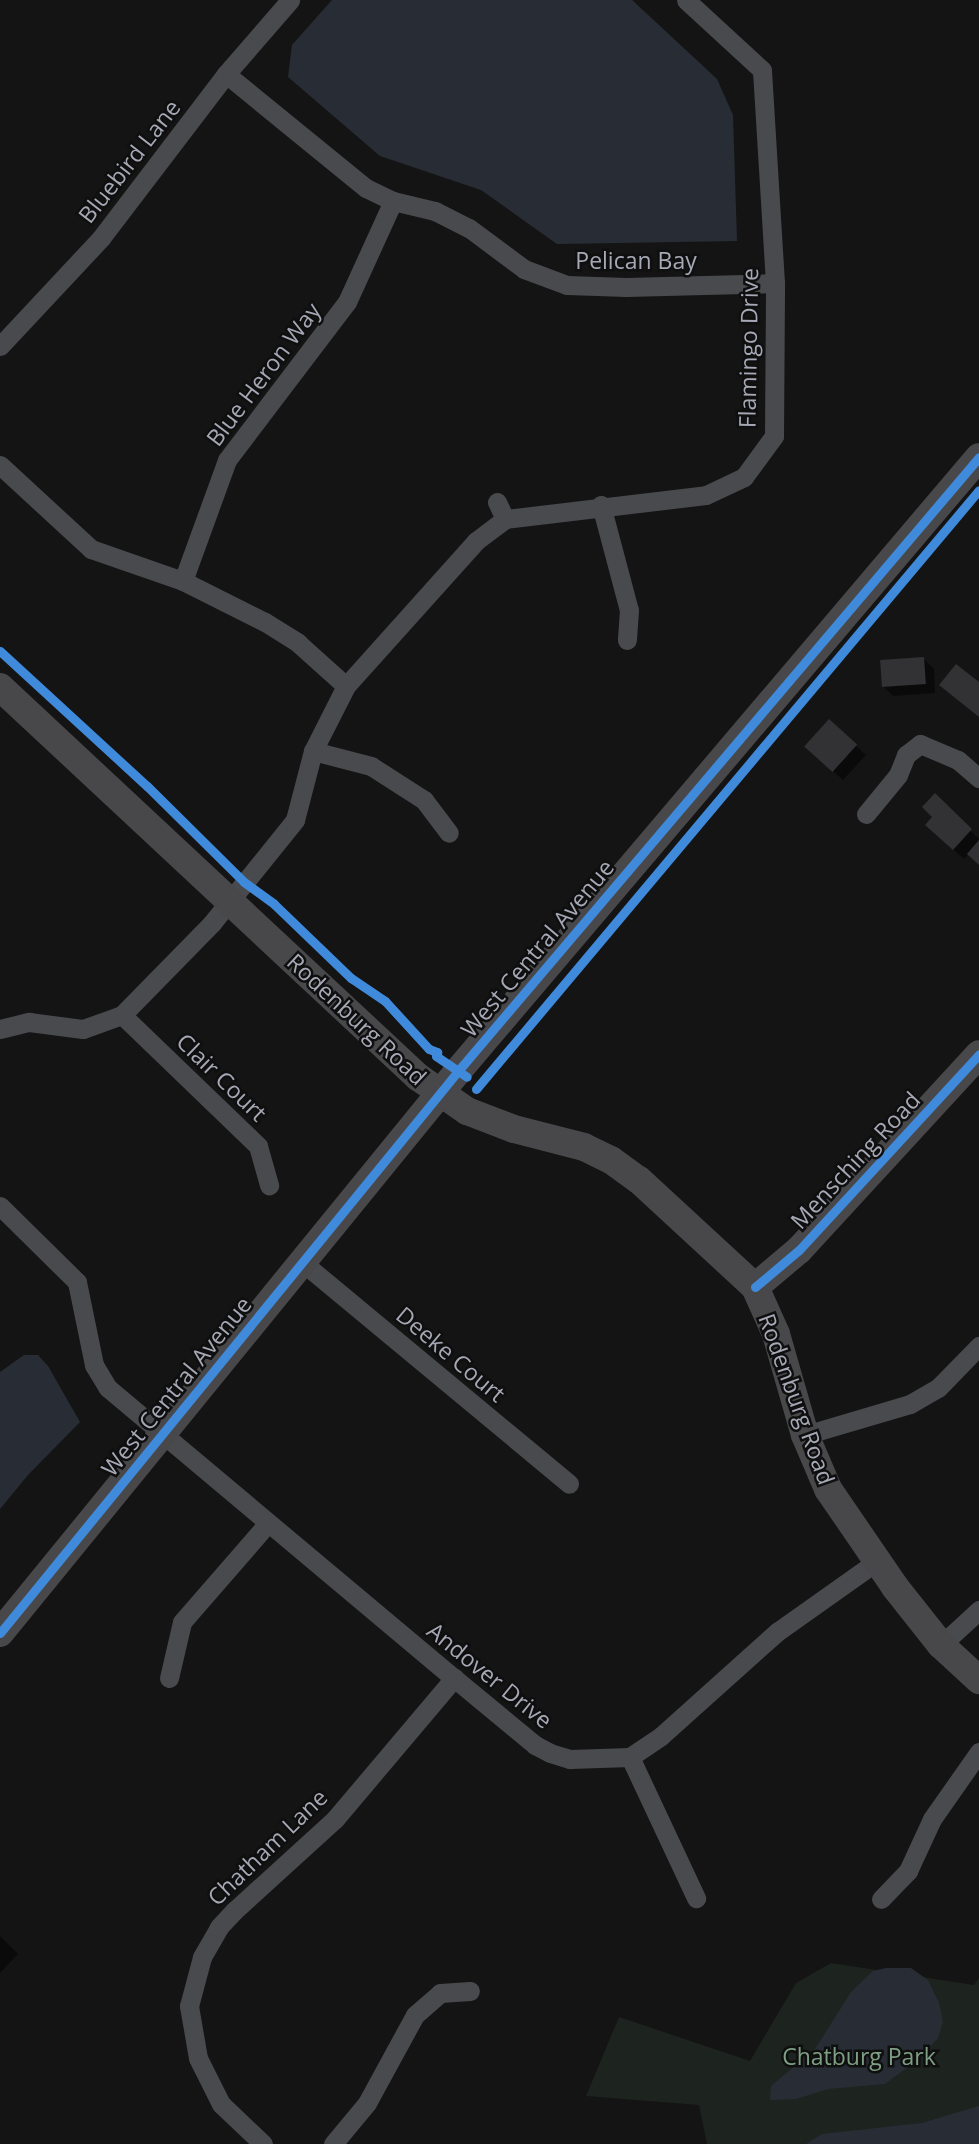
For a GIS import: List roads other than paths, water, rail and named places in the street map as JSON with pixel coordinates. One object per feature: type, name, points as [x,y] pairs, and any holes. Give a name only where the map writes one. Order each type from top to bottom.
[{"type":"street","name":"Bluebird Lane","points":[[0,345],[101,239],[226,74],[290,0]]},
{"type":"street","name":"Flamingo Drive","points":[[122,1014],[230,900],[295,820],[313,751],[346,686],[501,510],[601,505],[706,495],[744,477],[774,436],[775,283],[762,71],[686,0]]},
{"type":"street","name":"Pelican Bay","points":[[226,74],[366,188],[393,201],[447,216],[469,228],[524,269],[567,285],[626,287],[775,283]]},
{"type":"street","name":"Blue Heron Way","points":[[183,581],[227,460],[347,302],[393,201]]},
{"type":"street","name":"West Central Avenue","points":[[0,1633],[440,1094],[979,457]]},
{"type":"street","points":[[0,465],[91,549],[183,581],[265,622],[298,643],[346,686]]},
{"type":"street","points":[[601,505],[629,610],[627,640]]},
{"type":"street","name":"Rodenburg Road","points":[[0,687],[230,900],[388,1052],[440,1094],[467,1111],[514,1129],[560,1139],[611,1160],[639,1180],[755,1287],[786,1362],[805,1435],[828,1489],[876,1562],[941,1645],[979,1680]]},
{"type":"street","points":[[866,814],[898,775],[906,755],[920,744],[958,760],[979,778]]},
{"type":"street","points":[[313,751],[371,766],[424,800],[449,833]]},
{"type":"street","points":[[0,1029],[29,1022],[83,1028],[122,1014]]},
{"type":"street","name":"Clair Court","points":[[122,1014],[258,1146],[269,1185]]},
{"type":"street","name":"Mensching Road","points":[[755,1287],[799,1250],[979,1054]]},
{"type":"street","name":"Andover Drive","points":[[0,1206],[77,1282],[98,1373],[108,1388],[534,1745],[570,1759],[630,1757]]},
{"type":"street","name":"Deeke Court","points":[[302,1262],[569,1484]]},
{"type":"street","points":[[805,1435],[910,1404],[938,1388],[979,1346]]},
{"type":"street","points":[[169,1678],[182,1622],[268,1523]]},
{"type":"street","points":[[696,1898],[630,1757],[661,1736],[777,1632],[876,1562]]},
{"type":"street","points":[[941,1645],[979,1610]]},
{"type":"street","name":"Chatham Lane","points":[[263,2144],[221,2104],[198,2058],[189,2006],[202,1957],[219,1927],[335,1819],[454,1678]]},
{"type":"street","points":[[881,1899],[908,1871],[932,1819],[979,1752]]},
{"type":"street","points":[[333,2144],[367,2103],[415,2015],[440,1993],[470,1991]]},
{"type":"park label","name":"Chatburg Park","points":[[859,2056]]}]
